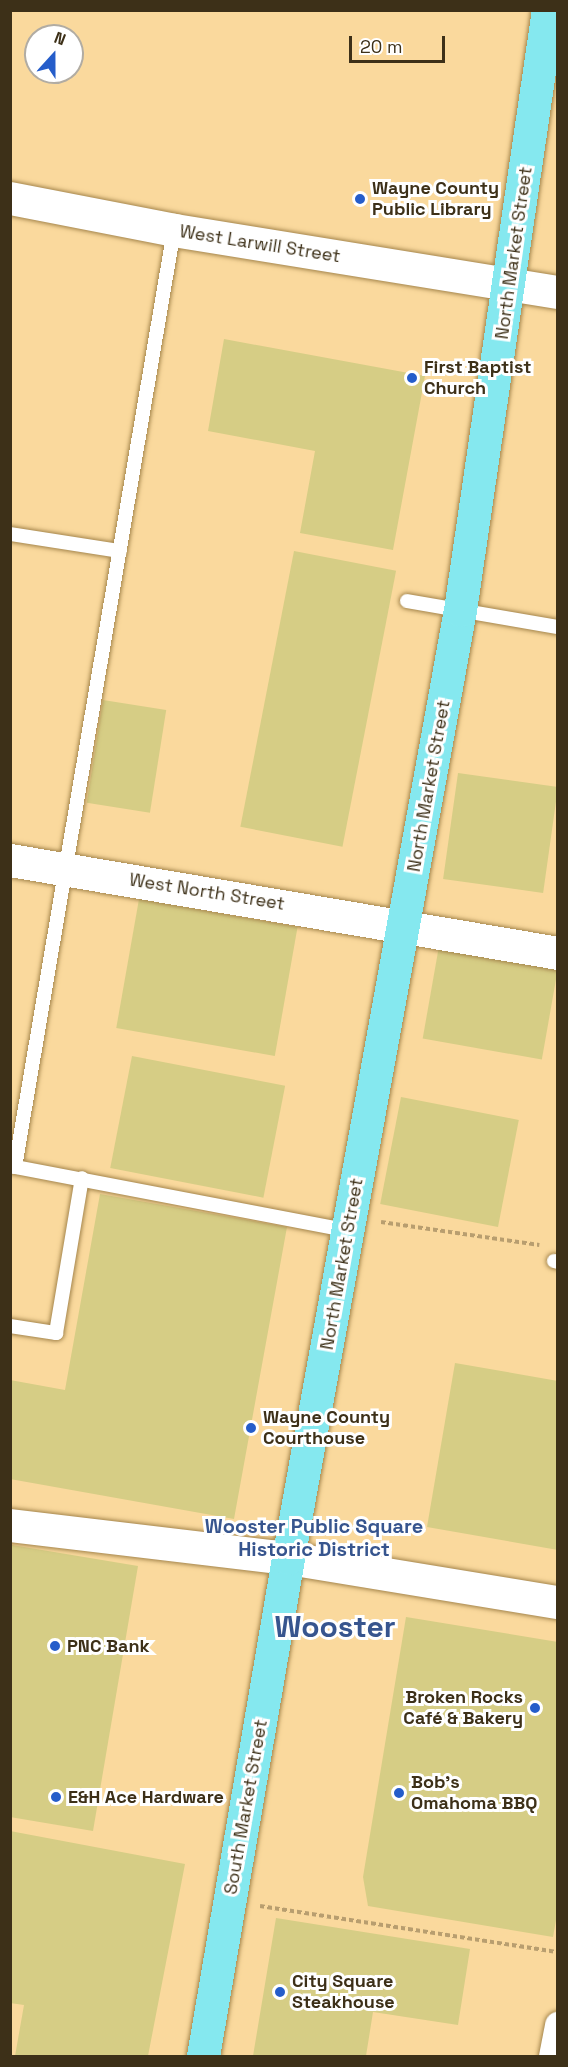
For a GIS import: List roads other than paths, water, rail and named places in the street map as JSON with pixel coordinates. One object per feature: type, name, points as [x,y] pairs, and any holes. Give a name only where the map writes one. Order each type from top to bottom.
[{"type":"main road","name":"North Market Street","points":[[288,1558],[460,610],[510,285],[548,10]]},
{"type":"main road","name":"South Market Street","points":[[203,2056],[288,1558]]},
{"type":"street","name":"West Larwill Street","points":[[10,198],[174,230],[558,292]]},
{"type":"street","name":"West North Street","points":[[10,860],[404,924],[558,953]]},
{"type":"street","points":[[10,1525],[288,1558],[558,1602]]},
{"type":"street","points":[[552,2056],[558,2025]]},
{"type":"lane","points":[[174,230],[13,1166],[349,1224]]},
{"type":"lane","points":[[10,534],[120,551]]},
{"type":"lane","points":[[407,601],[558,627]]},
{"type":"lane","points":[[10,1326],[56,1333],[82,1178]]},
{"type":"place","name":"Wayne County Public Library","points":[[360,199]]},
{"type":"place","name":"First Baptist Church","points":[[412,378]]},
{"type":"place","name":"Wayne County Courthouse","points":[[251,1428]]},
{"type":"place","name":"PNC Bank","points":[[55,1646]]},
{"type":"place","name":"Broken Rocks Café & Bakery","points":[[535,1708]]},
{"type":"place","name":"Bob's Omahoma BBQ","points":[[399,1793]]},
{"type":"place","name":"E&H Ace Hardware","points":[[56,1797]]},
{"type":"place","name":"City Square Steakhouse","points":[[280,1992]]},
{"type":"district","name":"Wooster Public Square Historic District","points":[[314,1538]]},
{"type":"district","name":"Wooster","points":[[335,1627]]}]
